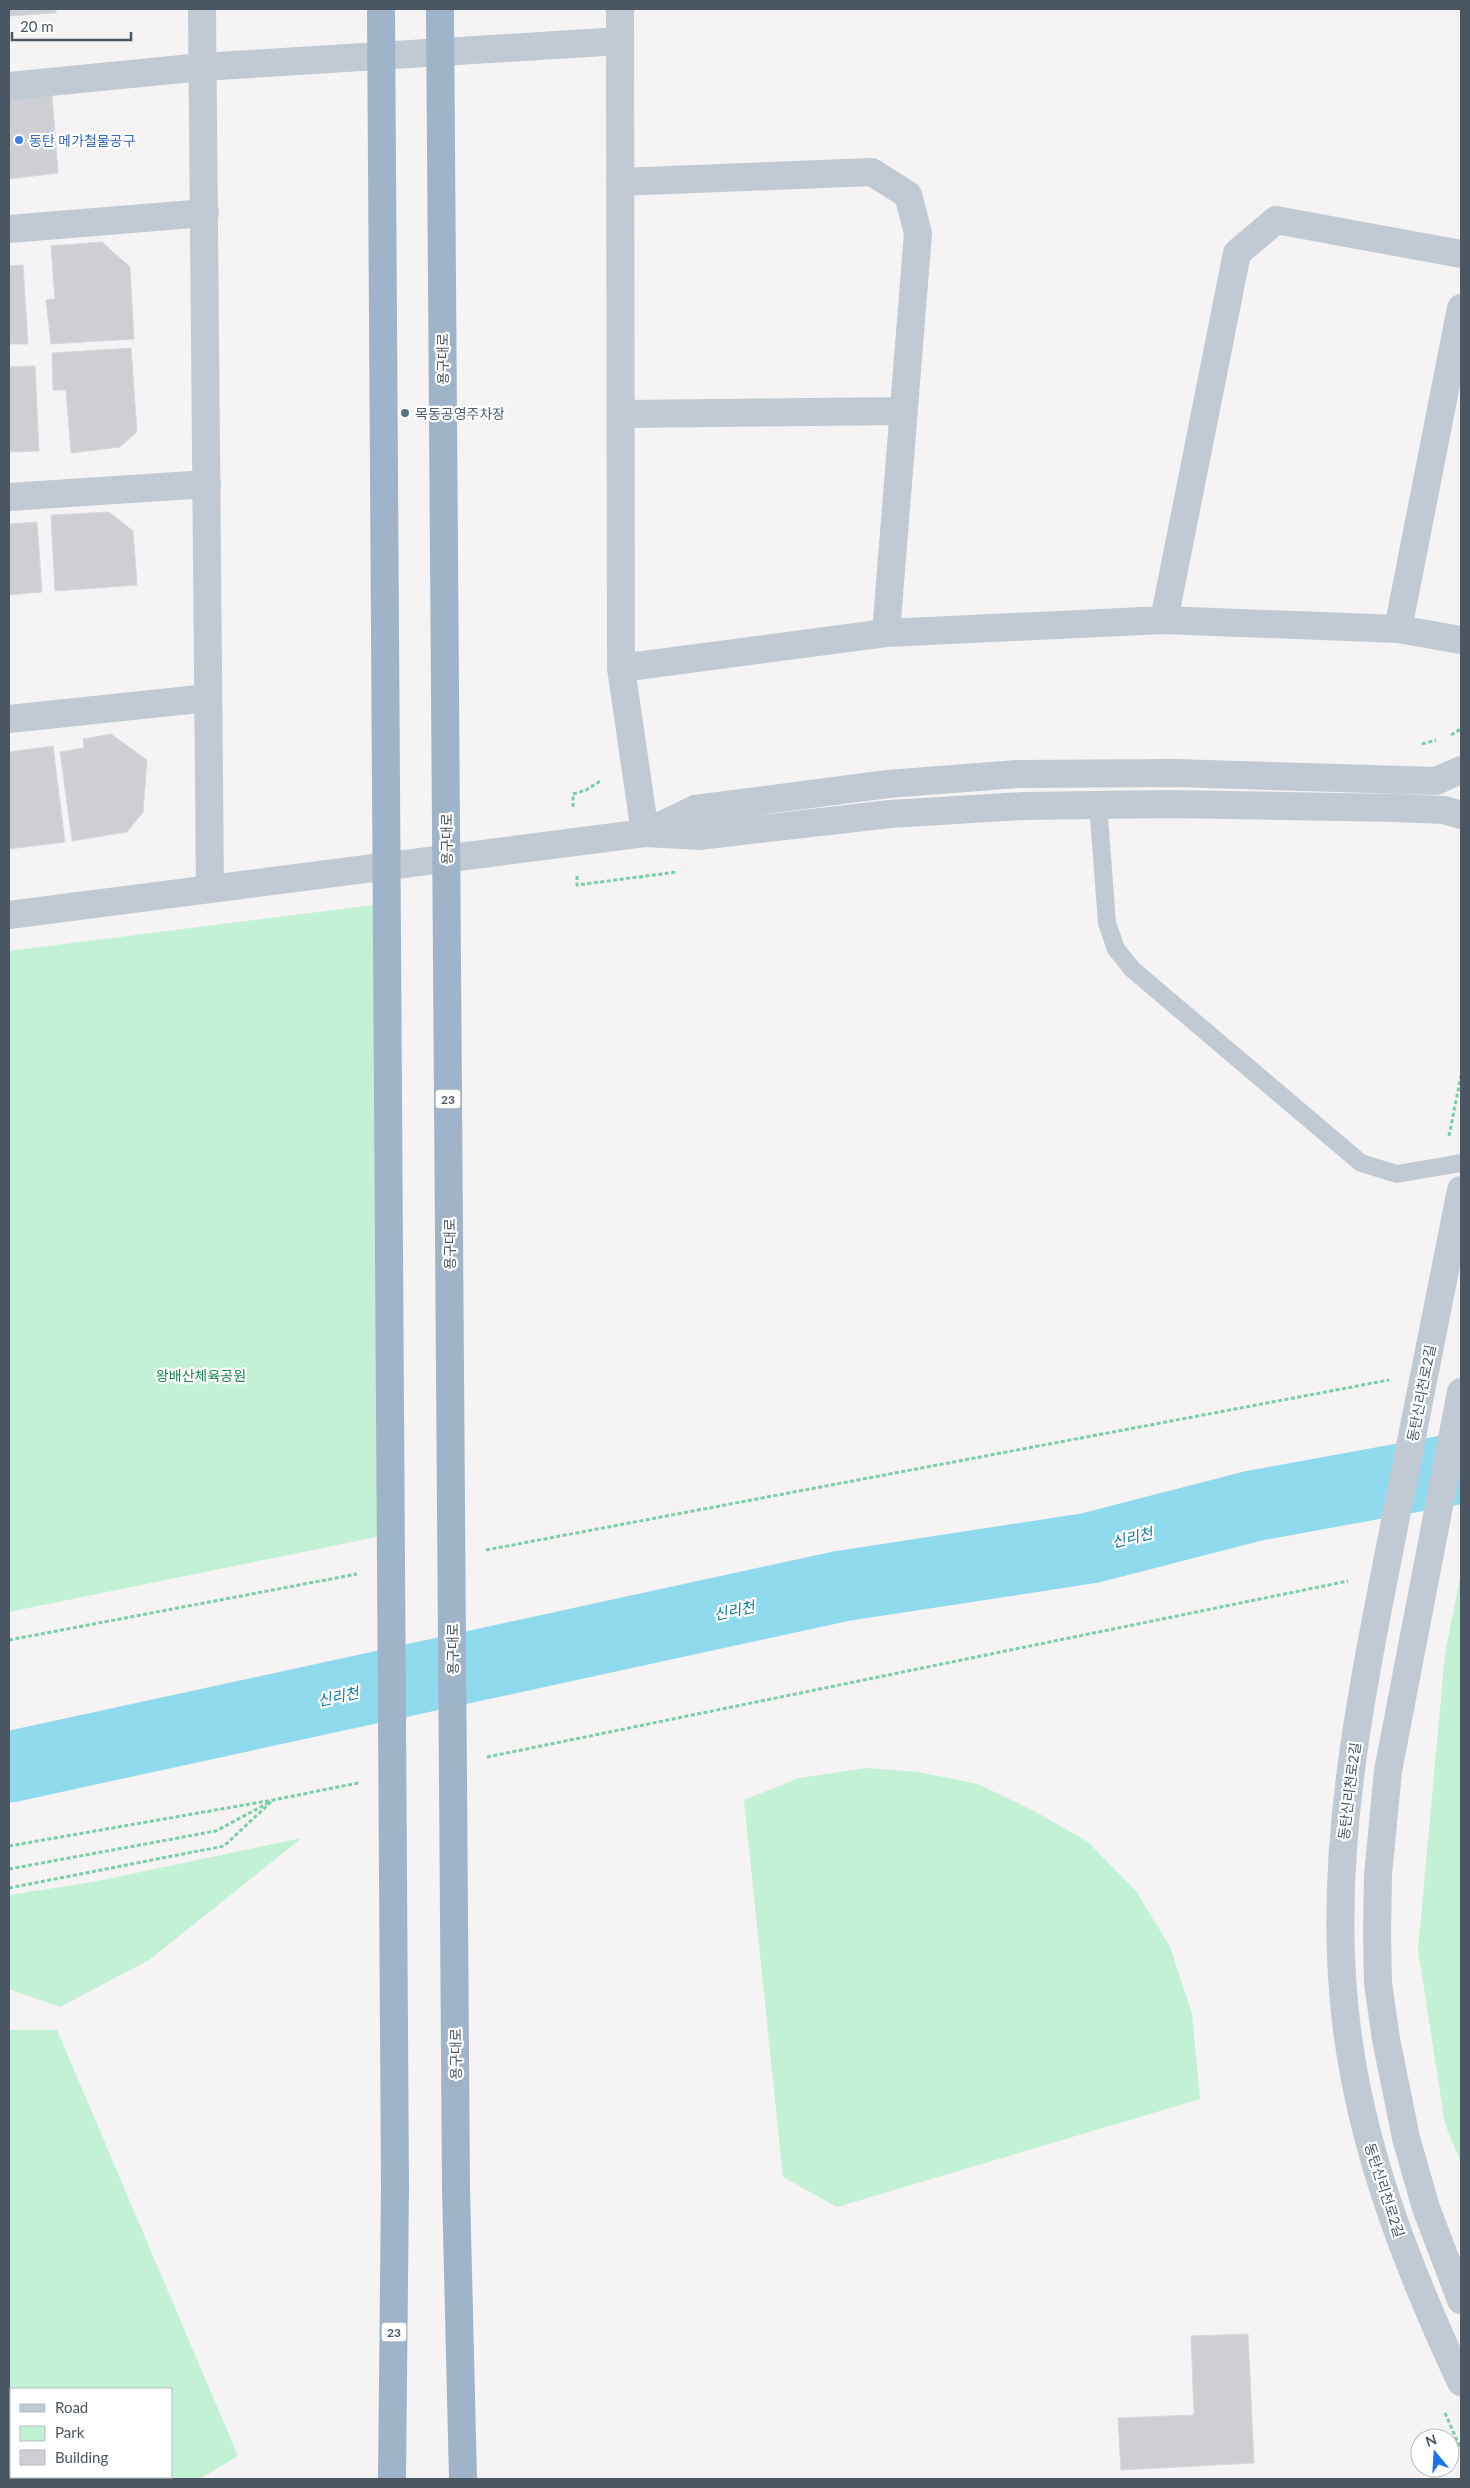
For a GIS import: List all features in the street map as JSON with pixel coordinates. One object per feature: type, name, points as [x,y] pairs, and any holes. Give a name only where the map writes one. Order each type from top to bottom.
[{"type":"highway","name":"23","points":[[381,9],[395,2186],[392,2479]]},
{"type":"highway","name":"용구대로","points":[[440,9],[456,2189],[463,2479]]},
{"type":"street","points":[[202,9],[210,888]]},
{"type":"street","points":[[620,9],[621,668],[645,833]]},
{"type":"street","points":[[9,86],[202,67],[620,41]]},
{"type":"street","points":[[620,182],[872,172],[908,195],[918,233],[886,633]]},
{"type":"street","points":[[9,229],[205,213]]},
{"type":"street","points":[[1164,620],[1237,252],[1276,220],[1461,254]]},
{"type":"street","points":[[1398,629],[1461,308]]},
{"type":"street","points":[[620,414],[904,411]]},
{"type":"street","points":[[9,497],[207,484]]},
{"type":"street","points":[[621,668],[886,633],[1164,620],[1398,629],[1461,640]]},
{"type":"street","points":[[9,719],[208,698]]},
{"type":"street","points":[[645,833],[695,809],[888,784],[1017,774],[1175,773],[1436,781],[1461,770]]},
{"type":"street","points":[[9,915],[645,833],[699,836],[890,814],[1023,806],[1098,804],[1396,808],[1444,810],[1461,815]]},
{"type":"street","name":"동탄신리천로2길","points":[[1461,1190],[1369,1656],[1350,1774],[1341,1874],[1342,1989],[1350,2048],[1370,2148],[1394,2222],[1431,2318],[1461,2382]]},
{"type":"street","points":[[1461,1392],[1388,1771],[1378,1875],[1378,1983],[1386,2039],[1406,2138],[1426,2208],[1461,2300]]},
{"type":"lane","points":[[1098,804],[1107,923],[1116,950],[1132,969],[1361,1162],[1397,1174],[1461,1163]]},
{"type":"path","points":[[573,794],[594,786],[604,778]]},
{"type":"path","points":[[480,1551],[1392,1379]]},
{"type":"path","points":[[9,1640],[362,1573]]},
{"type":"path","points":[[477,1759],[1354,1580]]},
{"type":"path","points":[[9,1846],[360,1783]]},
{"type":"path","points":[[9,1869],[216,1831],[273,1800]]},
{"type":"path","points":[[9,1888],[224,1846],[273,1800]]},
{"type":"green space","name":"왕배산체육공원","points":[[374,905],[401,1532],[9,1612],[9,951]]},
{"type":"green space","points":[[1461,1572],[1461,2163],[1445,2124],[1418,1950],[1445,1654]]},
{"type":"green space","points":[[867,1768],[918,1772],[978,1784],[1036,1812],[1088,1842],[1136,1891],[1170,1947],[1192,2014],[1200,2099],[837,2207],[783,2177],[744,1800],[799,1778]]},
{"type":"green space","points":[[302,1838],[149,1960],[60,2007],[9,1989],[9,1895],[93,1882]]},
{"type":"green space","points":[[9,2030],[57,2030],[238,2456],[200,2479],[9,2479]]},
{"type":"building","points":[[9,9],[56,9],[56,13],[9,16]]},
{"type":"building","points":[[52,95],[58,173],[9,179],[9,98]]},
{"type":"building","points":[[102,242],[130,267],[134,339],[51,344],[46,300],[55,299],[51,246]]},
{"type":"building","points":[[23,265],[28,344],[9,344],[9,266]]},
{"type":"building","points":[[131,348],[137,432],[120,447],[71,453],[66,390],[53,390],[52,353]]},
{"type":"building","points":[[35,366],[39,451],[9,452],[9,367]]},
{"type":"building","points":[[109,512],[133,531],[137,585],[55,591],[51,515]]},
{"type":"building","points":[[37,522],[42,592],[9,595],[9,524]]},
{"type":"building","points":[[111,734],[147,760],[143,812],[127,832],[72,841],[60,752],[84,748],[83,739]]},
{"type":"building","points":[[53,746],[65,842],[9,849],[9,752]]},
{"type":"building","points":[[1248,2334],[1254,2463],[1121,2470],[1118,2418],[1194,2415],[1191,2336]]},
{"type":"waterway","name":"신리천","points":[[9,1767],[842,1586],[1090,1548],[1253,1506],[1461,1468]]},
{"type":"place","name":"동탄 메가철물공구","points":[[19,140]]},
{"type":"place","name":"목동공영주차장","points":[[405,413]]}]
